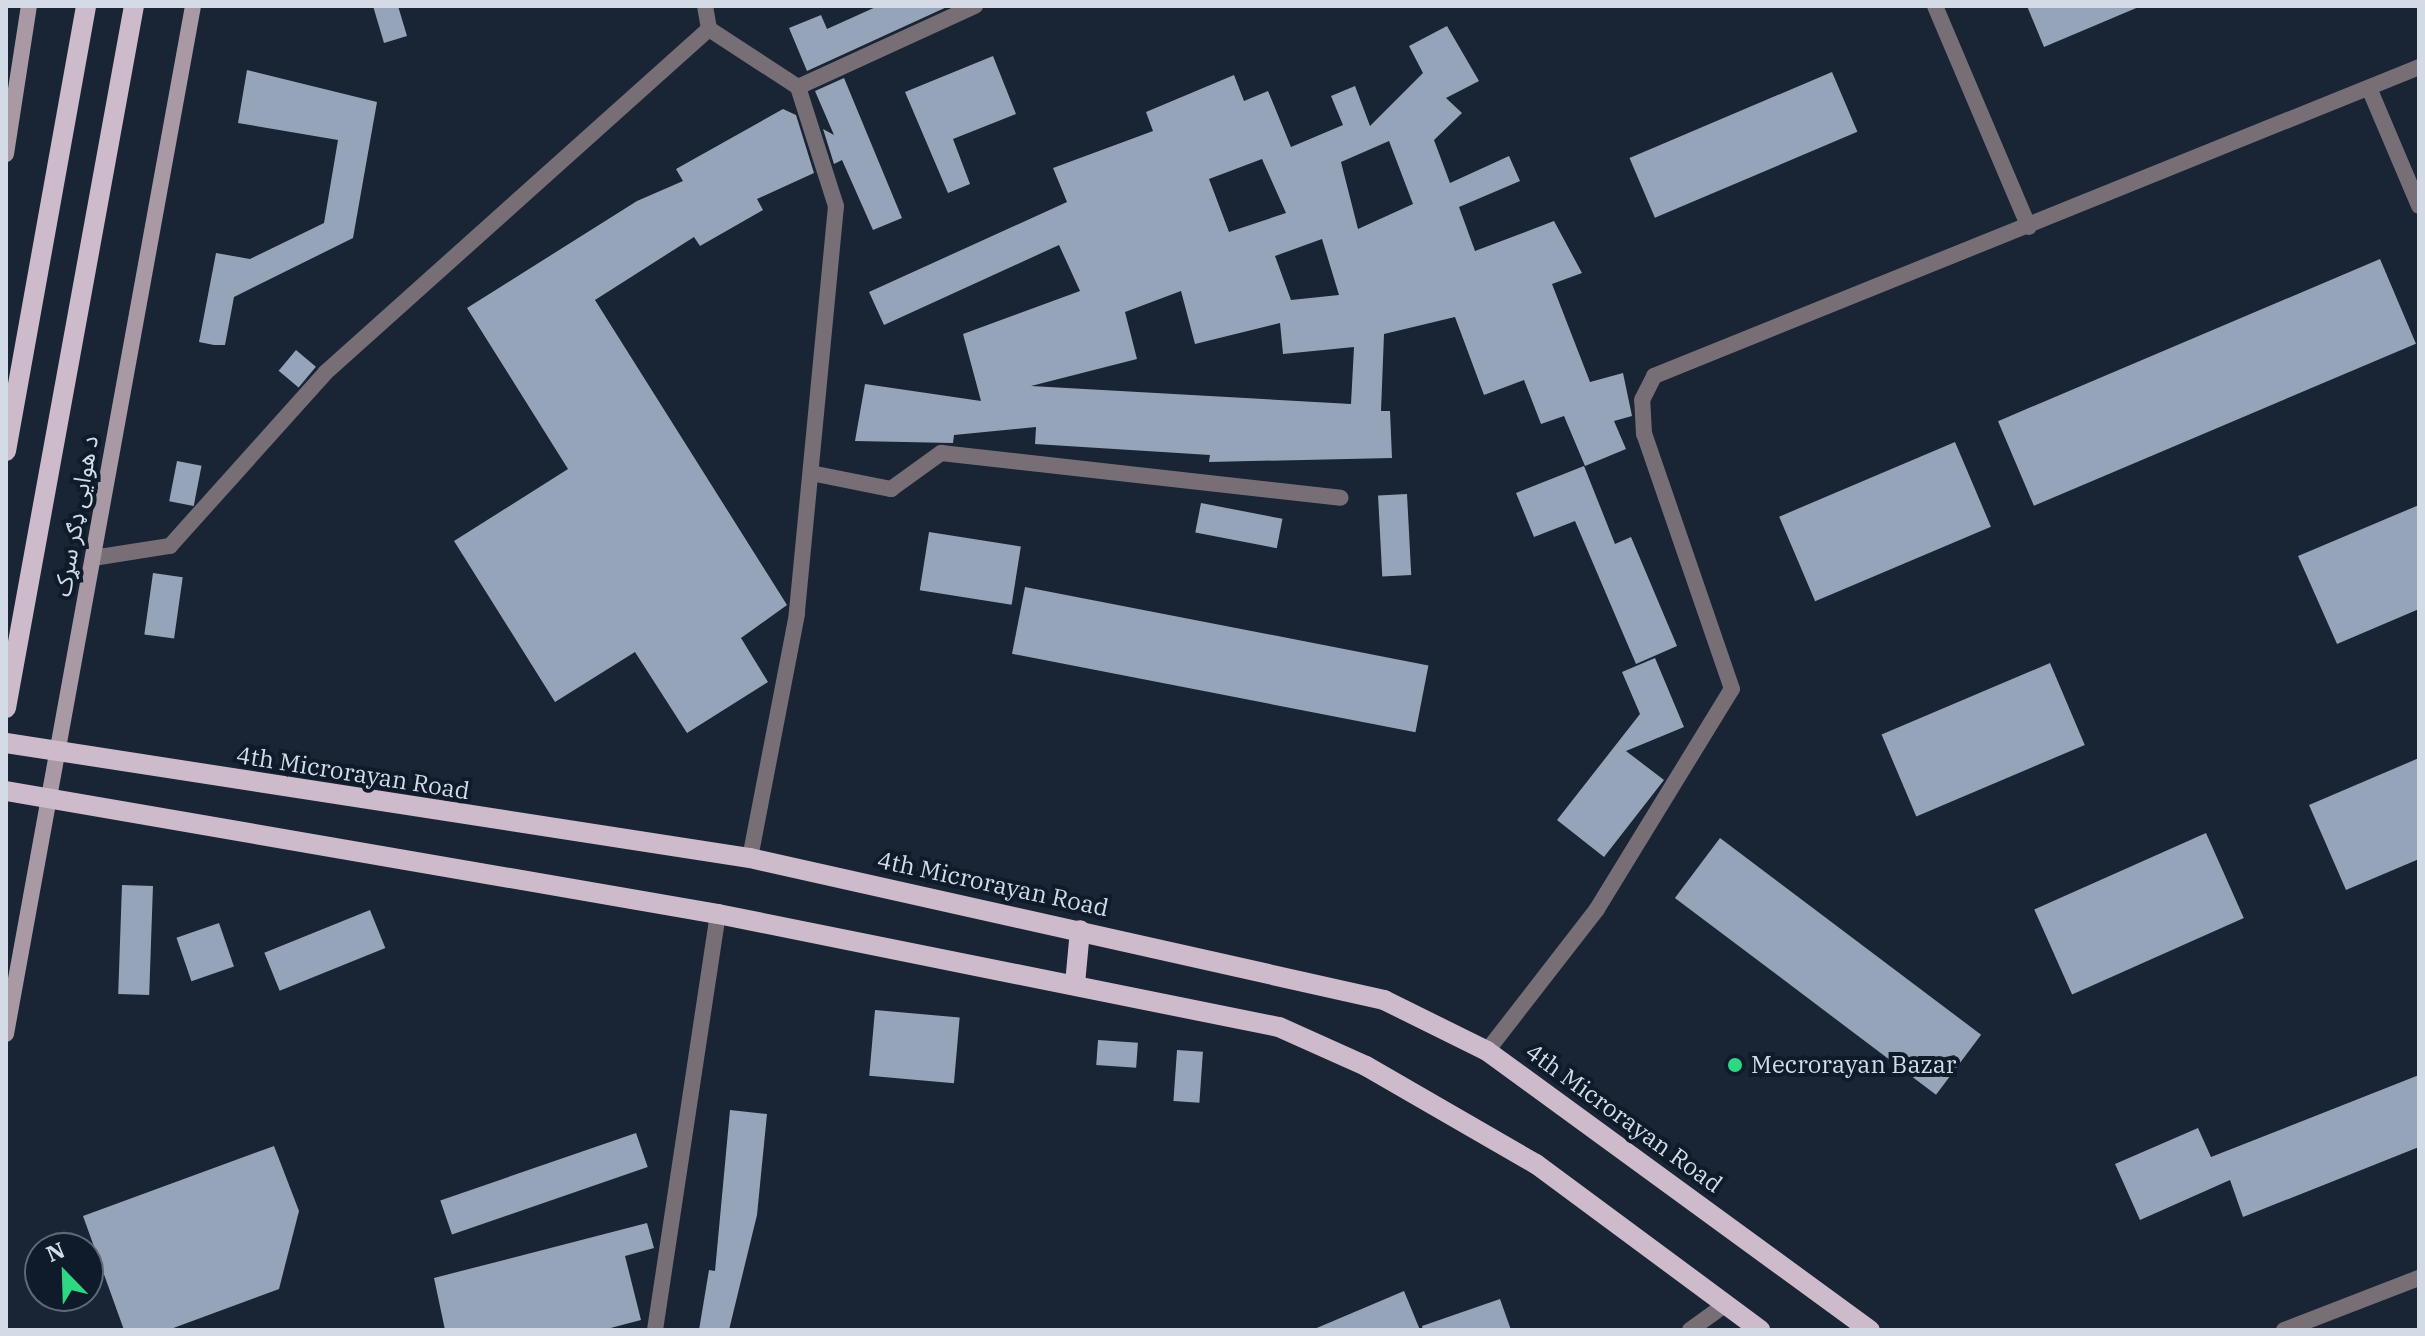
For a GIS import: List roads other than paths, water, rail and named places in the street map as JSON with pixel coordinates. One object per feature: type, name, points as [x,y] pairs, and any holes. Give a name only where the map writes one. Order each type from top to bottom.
[{"type":"main road","points":[[6,154],[29,6]]},
{"type":"main road","points":[[6,451],[86,6]]},
{"type":"main road","points":[[6,708],[134,6]]},
{"type":"main road","name":"د هوایی ډګر سړک","points":[[6,1034],[193,6]]},
{"type":"main road","name":"4th Microrayan Road","points":[[6,743],[57,755],[750,858],[1384,1000],[1487,1051],[1870,1330]]},
{"type":"main road","points":[[6,791],[718,914],[1279,1027],[1366,1066],[1536,1164],[1760,1330]]},
{"type":"main road","points":[[1075,984],[1080,930]]},
{"type":"street","points":[[705,6],[709,29],[798,87],[836,206],[797,614],[750,858]]},
{"type":"street","points":[[798,87],[975,6]]},
{"type":"street","points":[[1935,6],[2029,227]]},
{"type":"street","points":[[93,558],[170,546],[325,373],[709,29]]},
{"type":"street","points":[[1487,1051],[1597,909],[1732,689],[1644,434],[1642,400],[1654,376],[2419,67]]},
{"type":"street","points":[[2369,88],[2419,206]]},
{"type":"street","points":[[811,473],[891,489],[941,453],[1340,498]]},
{"type":"street","points":[[655,1330],[718,914]]},
{"type":"street","points":[[2284,1330],[2419,1278]]},
{"type":"street","points":[[1690,1330],[1726,1304]]},
{"type":"place","name":"Mecrorayan Bazar","points":[[1735,1065]]}]
